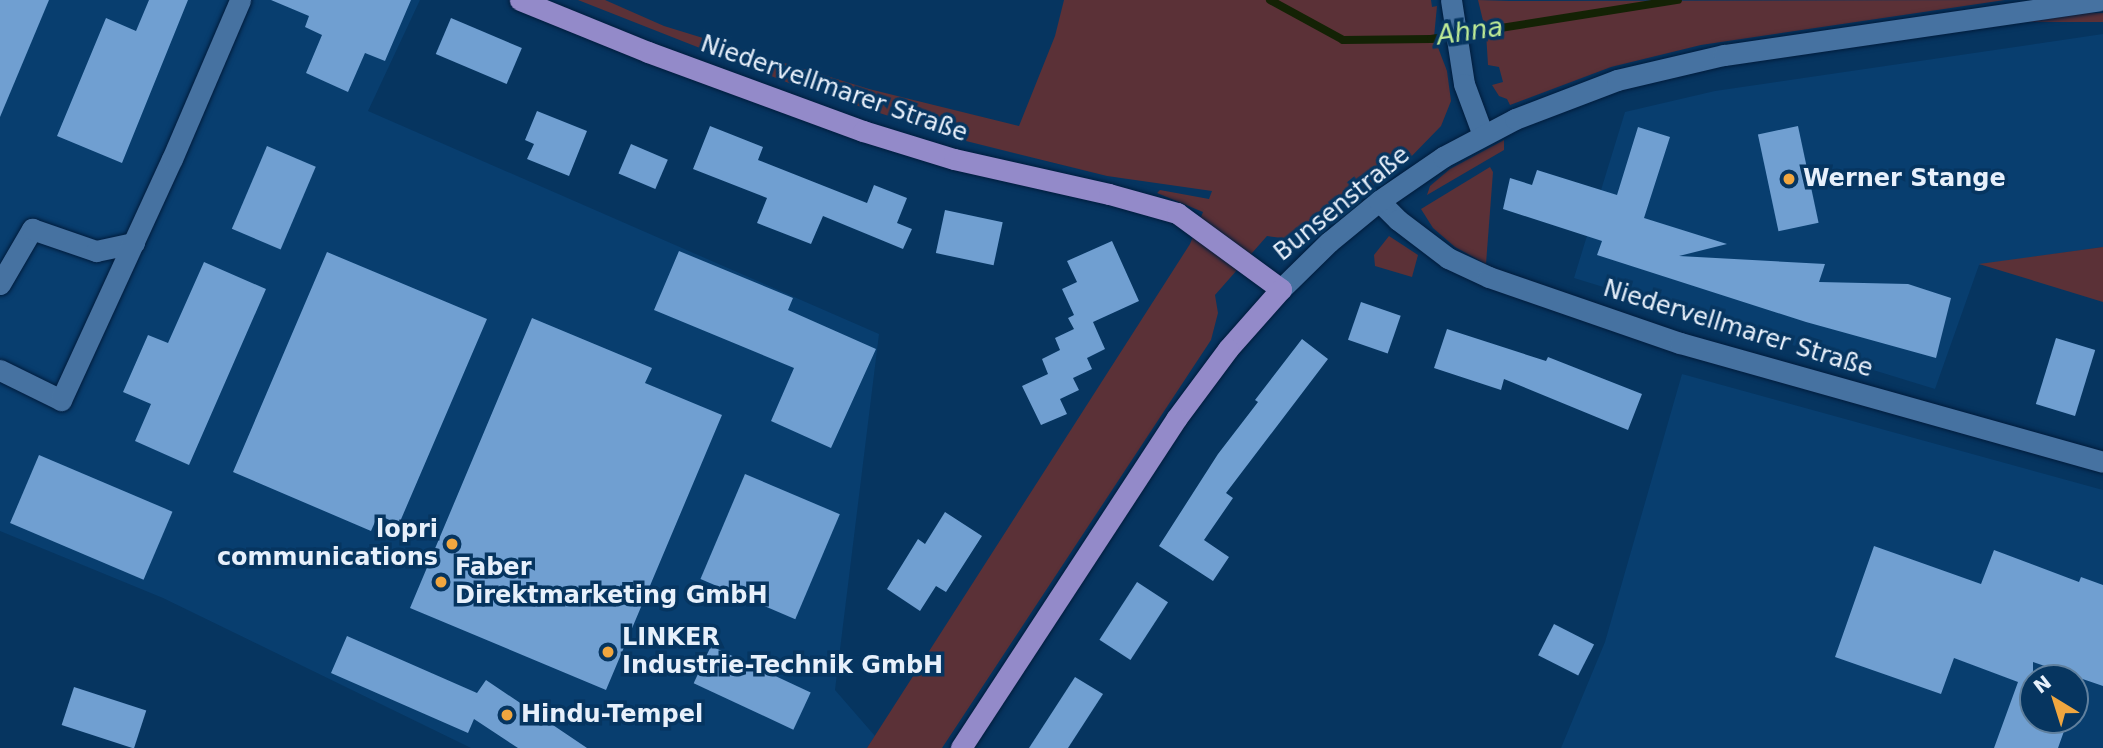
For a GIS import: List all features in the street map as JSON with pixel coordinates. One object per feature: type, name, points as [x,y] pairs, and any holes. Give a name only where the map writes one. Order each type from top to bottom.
[{"type":"main road","name":"Niedervellmarer Straße","points":[[520,0],[648,52],[863,131],[954,159],[1109,194],[1177,213],[1280,289]]},
{"type":"main road","name":"Bunsenstraße","points":[[961,748],[1175,419],[1228,349],[1280,289]]},
{"type":"street","points":[[0,370],[61,400],[134,243],[240,0]]},
{"type":"street","name":"Bunsenstraße","points":[[1280,289],[1329,242],[1379,201],[1443,157],[1483,135],[1617,80],[1704,58],[2099,0]]},
{"type":"street","points":[[1451,2],[1461,69],[1483,135]]},
{"type":"street","name":"Niedervellmarer Straße","points":[[1379,201],[1398,220],[1448,258],[1489,277],[1680,343],[2103,462]]},
{"type":"street","points":[[0,284],[32,229],[96,251],[134,243]]},
{"type":"shaded area","points":[[0,0],[420,0],[368,111],[879,334],[835,690],[875,736],[867,748],[471,748],[163,598],[0,531]]},
{"type":"shaded area","points":[[578,0],[605,0],[664,26],[869,89],[1019,126],[1055,36],[1064,0],[1431,0],[1432,7],[1437,6],[1434,37],[1447,71],[1451,101],[1441,126],[1405,163],[1309,232],[1290,239],[1267,236],[1215,295],[1218,313],[1211,340],[942,748],[867,748],[1190,244],[1203,212],[1157,193],[1160,190],[1209,199],[1212,191],[1107,176],[962,140],[794,85]]},
{"type":"shaded area","points":[[1478,0],[2005,0],[1701,45],[1611,67],[1510,105],[1507,99],[1499,96],[1492,85],[1503,82],[1499,67],[1488,65],[1486,33]]},
{"type":"shaded area","points":[[1963,13],[2103,13],[2103,22],[1963,22]]},
{"type":"shaded area","points":[[2103,34],[2103,247],[1979,265],[1935,389],[1574,278],[1625,112],[1715,91]]},
{"type":"shaded area","points":[[1504,140],[1504,150],[1427,195],[1430,186],[1450,169]]},
{"type":"shaded area","points":[[1490,167],[1493,172],[1486,264],[1455,247],[1433,228],[1421,209]]},
{"type":"shaded area","points":[[1389,236],[1418,255],[1412,277],[1375,266],[1374,255]]},
{"type":"shaded area","points":[[2103,247],[2103,302],[1979,264]]},
{"type":"shaded area","points":[[1682,374],[2103,490],[2103,748],[1561,748],[1605,642]]},
{"type":"building","points":[[0,0],[49,0],[0,117]]},
{"type":"building","points":[[149,0],[188,0],[122,163],[57,136],[106,18],[136,31]]},
{"type":"building","points":[[271,0],[411,0],[385,61],[365,53],[348,92],[306,73],[322,35],[305,27],[309,16]]},
{"type":"building","points":[[451,18],[522,48],[507,84],[436,54]]},
{"type":"building","points":[[537,111],[587,131],[569,176],[527,159],[534,144],[525,140]]},
{"type":"building","points":[[710,126],[763,147],[758,160],[867,203],[874,185],[907,198],[897,223],[912,229],[903,249],[823,216],[811,244],[757,223],[767,198],[693,169]]},
{"type":"building","name":"Werner Stange","points":[[1798,126],[1819,223],[1778,231],[1758,135]]},
{"type":"building","points":[[1638,127],[1670,137],[1644,218],[1727,244],[1679,256],[1825,264],[1819,282],[1908,284],[1951,298],[1936,358],[1806,322],[1597,255],[1602,241],[1503,209],[1510,178],[1532,185],[1537,170],[1617,195]]},
{"type":"building","points":[[631,144],[668,160],[655,189],[618,173]]},
{"type":"building","points":[[267,146],[316,167],[281,250],[232,229]]},
{"type":"building","points":[[945,210],[1003,222],[994,265],[936,253]]},
{"type":"building","points":[[1112,241],[1139,301],[1093,322],[1105,349],[1087,358],[1092,369],[1073,378],[1079,390],[1060,399],[1067,414],[1041,425],[1022,386],[1048,374],[1042,359],[1060,350],[1055,338],[1074,329],[1068,318],[1074,315],[1062,289],[1077,282],[1067,261]]},
{"type":"building","points":[[679,251],[793,298],[788,310],[876,349],[831,448],[771,421],[794,368],[654,310]]},
{"type":"building","points":[[327,252],[487,319],[399,524],[378,515],[371,531],[233,472]]},
{"type":"building","points":[[204,262],[266,289],[189,465],[135,441],[151,404],[123,392],[148,335],[168,343]]},
{"type":"building","points":[[1361,302],[1401,316],[1388,353],[1348,340]]},
{"type":"building","points":[[532,318],[652,368],[645,383],[722,415],[606,690],[410,608]]},
{"type":"building","points":[[1447,329],[1546,361],[1548,357],[1642,394],[1628,430],[1504,379],[1501,390],[1434,368]]},
{"type":"building","points":[[2056,338],[2095,350],[2075,416],[2036,404]]},
{"type":"building","points":[[1302,339],[1328,359],[1226,493],[1233,498],[1204,540],[1229,557],[1213,581],[1159,546],[1218,454],[1258,402],[1255,400]]},
{"type":"building","points":[[39,455],[172,512],[144,580],[10,523]]},
{"type":"building","points":[[745,474],[840,514],[795,619],[700,579]]},
{"type":"building","points":[[945,512],[982,536],[946,592],[936,586],[920,611],[887,589],[918,539],[925,544]]},
{"type":"building","points":[[1874,546],[1981,584],[1994,550],[2079,582],[2081,577],[2103,585],[2103,686],[2089,681],[2089,664],[2019,664],[2019,734],[2063,734],[2058,748],[1994,748],[2018,682],[1954,658],[1941,694],[1835,657]]},
{"type":"building","points":[[1137,582],[1168,602],[1130,660],[1099,640]]},
{"type":"building","points":[[1554,624],[1594,644],[1578,676],[1538,655]]},
{"type":"building","points":[[347,636],[477,693],[486,680],[587,748],[518,748],[474,719],[468,733],[331,673]]},
{"type":"building","points":[[711,646],[811,692],[793,730],[694,683]]},
{"type":"building","points":[[1075,677],[1103,694],[1068,748],[1029,748]]},
{"type":"building","points":[[74,687],[146,710],[134,748],[62,725]]},
{"type":"waterway","name":"Ahna","points":[[1270,0],[1343,40],[1431,39],[1678,0]]},
{"type":"place","name":"Werner Stange","points":[[1789,179]]},
{"type":"place","name":"lopri communications","points":[[452,544]]},
{"type":"place","name":"Faber Direktmarketing GmbH","points":[[441,582]]},
{"type":"place","name":"LINKER Industrie-Technik GmbH","points":[[608,652]]},
{"type":"place","name":"Hindu-Tempel","points":[[507,715]]}]
